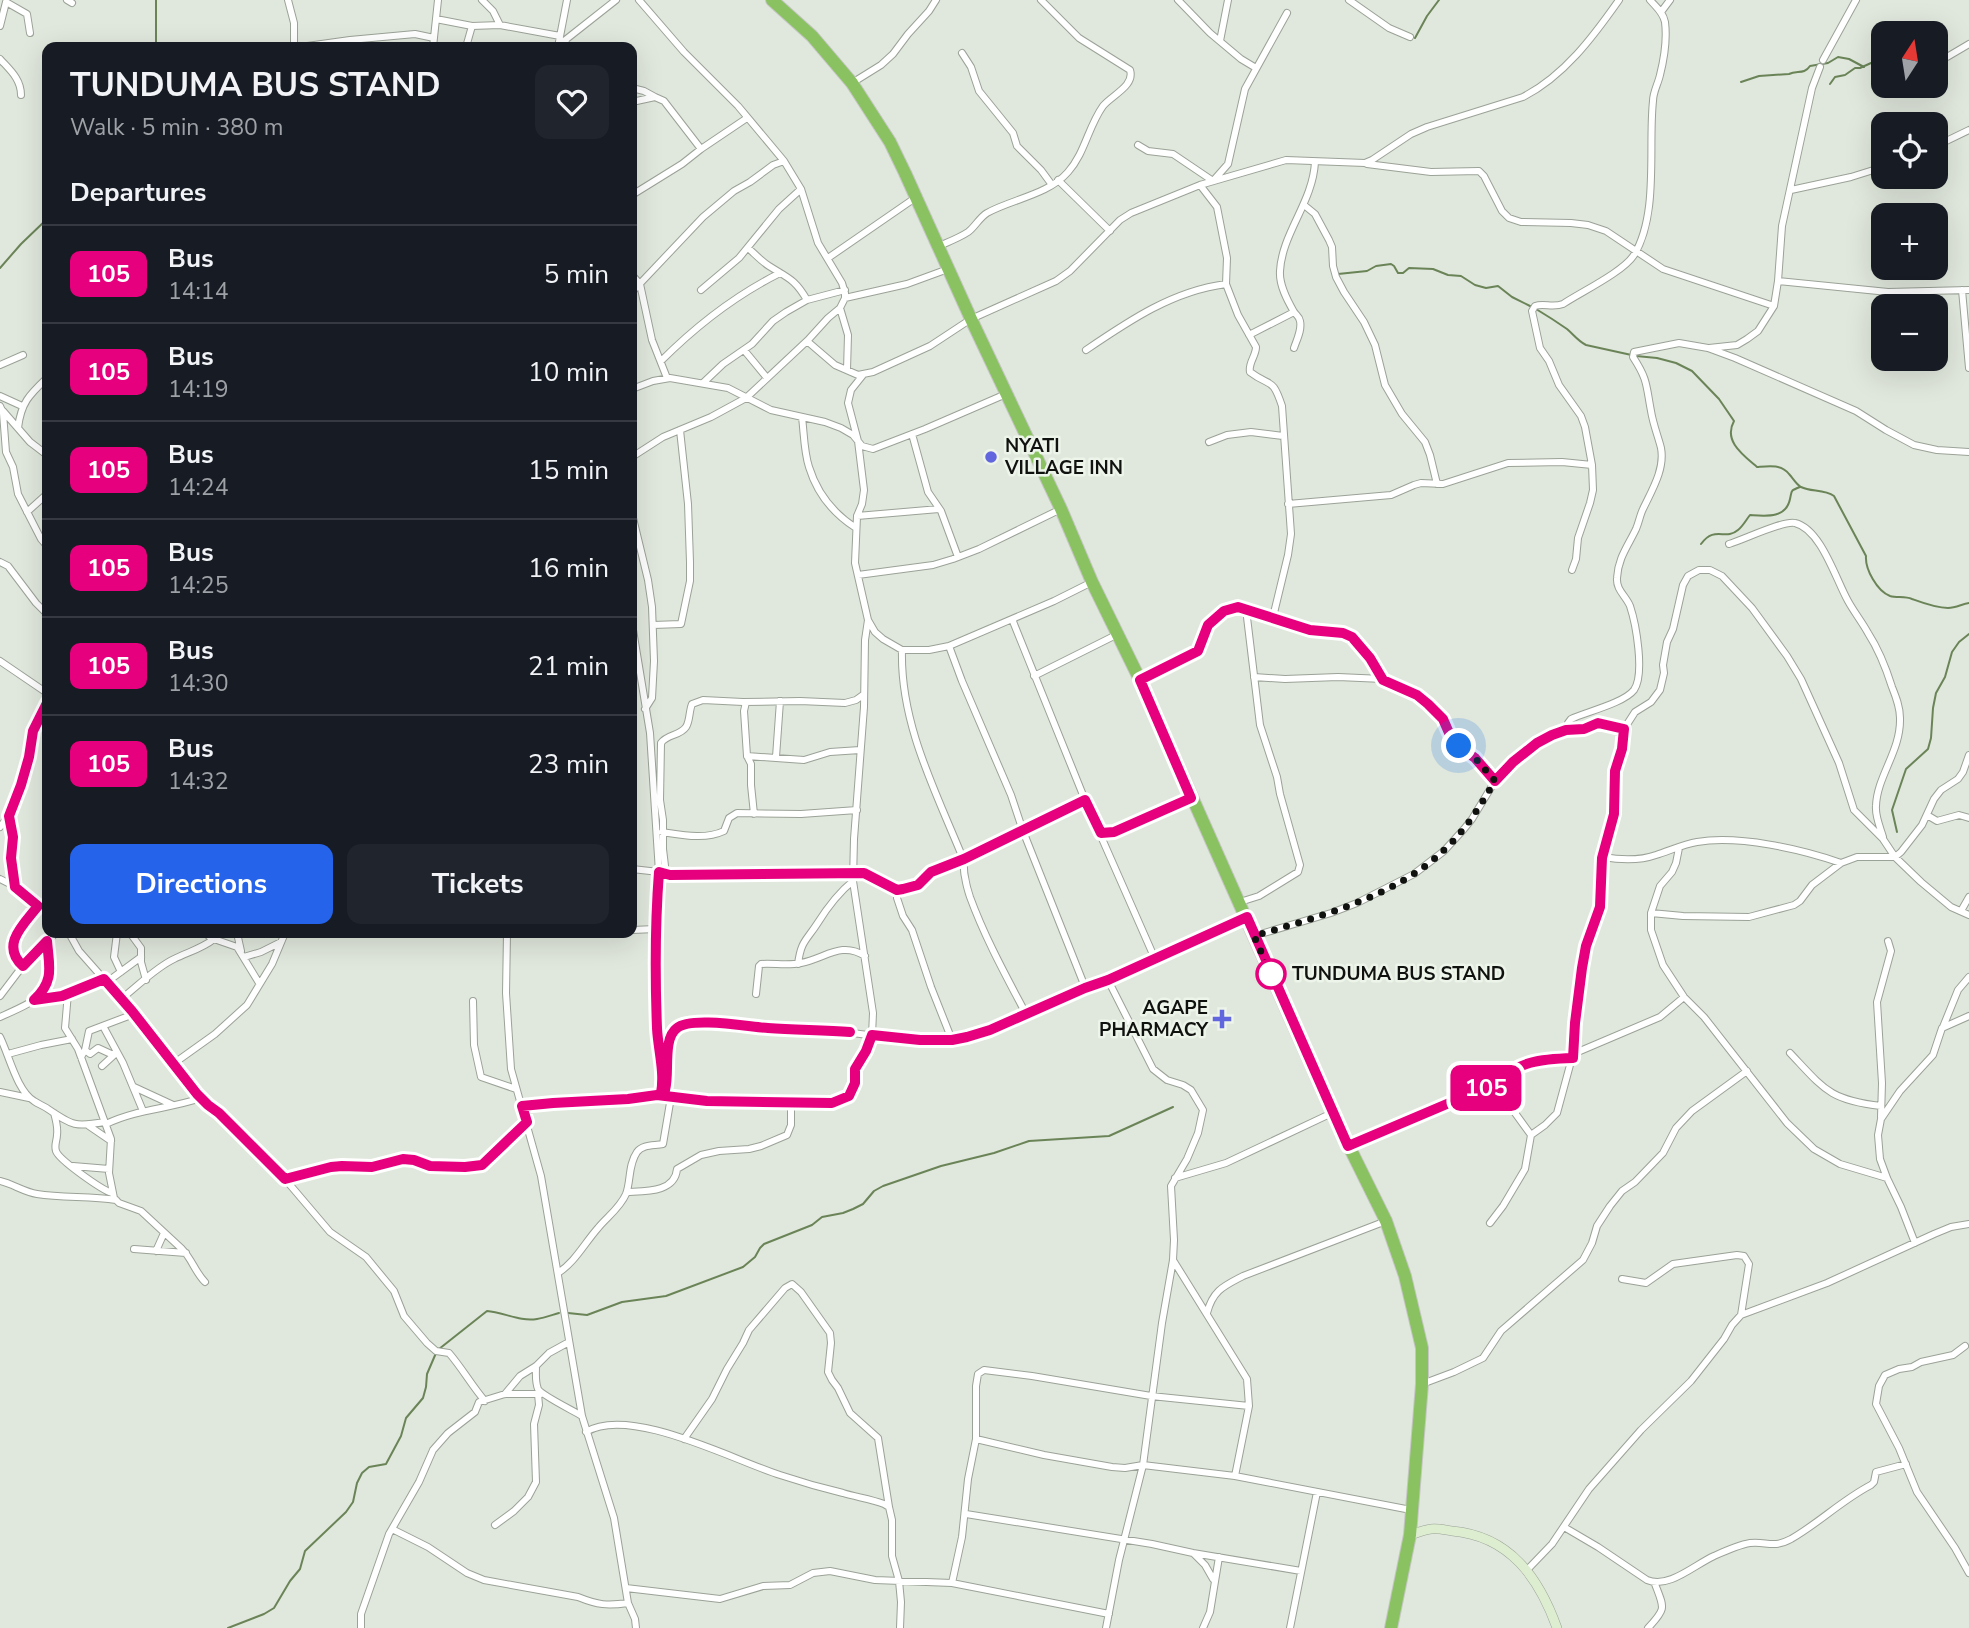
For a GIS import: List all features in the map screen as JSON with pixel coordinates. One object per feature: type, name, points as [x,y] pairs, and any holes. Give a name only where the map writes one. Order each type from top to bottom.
[{"type":"highway","points":[[772,0],[812,36],[852,83],[890,142],[1061,509],[1092,582],[1140,680],[1332,1112],[1386,1222],[1405,1276],[1422,1348],[1422,1384],[1410,1535],[1391,1628]]},
{"type":"street","points":[[288,0],[294,23],[294,42]]},
{"type":"street","points":[[434,42],[438,0]]},
{"type":"street","points":[[482,0],[500,25]]},
{"type":"street","points":[[560,42],[566,0]]},
{"type":"street","points":[[561,39],[616,0]]},
{"type":"street","points":[[637,453],[746,398],[840,309],[845,294],[842,283],[818,243],[801,189],[784,161],[731,99],[684,52],[639,0]]},
{"type":"street","points":[[852,83],[893,54],[936,0]]},
{"type":"street","points":[[939,246],[970,231],[984,214],[1055,183],[1066,174],[1082,155],[1101,110],[1109,99],[1130,82],[1130,70],[1079,38],[1041,0]]},
{"type":"street","points":[[1178,0],[1220,41],[1256,68]]},
{"type":"street","points":[[1220,41],[1227,0]]},
{"type":"street","points":[[1349,0],[1389,27],[1410,37]]},
{"type":"street","points":[[1365,163],[1411,134],[1523,97],[1547,83],[1587,43],[1619,0]]},
{"type":"street","points":[[1572,570],[1578,538],[1593,490],[1592,465],[1586,427],[1559,385],[1549,360],[1540,348],[1532,311],[1538,305],[1563,304],[1627,263],[1643,232],[1651,181],[1653,99],[1660,77],[1664,39],[1664,19],[1650,0]]},
{"type":"street","points":[[1661,12],[1670,0]]},
{"type":"street","points":[[1708,348],[1737,345],[1758,331],[1774,306],[1782,226],[1812,88],[1821,64],[1856,0]]},
{"type":"street","points":[[0,26],[6,1],[28,16],[30,33]]},
{"type":"street","points":[[16,9],[22,1]]},
{"type":"street","points":[[1213,181],[1228,164],[1245,89],[1287,13]]},
{"type":"street","points":[[436,19],[472,26],[500,25],[565,42]]},
{"type":"street","points":[[467,42],[472,26]]},
{"type":"street","points":[[328,42],[415,34],[434,38]]},
{"type":"street","points":[[1948,56],[1969,44]]},
{"type":"street","points":[[962,53],[971,67],[979,91],[1013,133],[1017,146],[1110,231]]},
{"type":"street","points":[[0,59],[18,78],[21,95]]},
{"type":"street","points":[[637,89],[664,100],[701,149]]},
{"type":"street","points":[[637,101],[655,97]]},
{"type":"street","points":[[637,191],[682,164],[747,118]]},
{"type":"street","points":[[1948,140],[1969,130]]},
{"type":"street","points":[[1138,145],[1148,151],[1173,154],[1213,181]]},
{"type":"street","points":[[807,341],[835,365],[858,375],[873,372],[912,355],[971,319],[1056,281],[1070,271],[1120,220],[1131,213],[1213,181],[1286,160],[1365,163],[1431,172],[1479,172],[1509,218],[1521,222],[1588,225],[1606,231],[1663,269],[1774,306]]},
{"type":"street","points":[[637,287],[703,217],[734,191],[784,161]]},
{"type":"street","points":[[1294,348],[1300,322],[1281,286],[1279,272],[1286,247],[1304,205],[1315,162]]},
{"type":"street","points":[[1791,190],[1871,171]]},
{"type":"street","points":[[1200,186],[1217,206],[1227,258],[1226,284],[1238,315],[1256,347],[1249,367],[1250,372],[1271,382],[1282,405],[1290,541],[1273,617]]},
{"type":"street","points":[[701,290],[739,258],[779,209],[801,189]]},
{"type":"street","points":[[828,258],[916,198]]},
{"type":"street","points":[[1304,205],[1315,214],[1329,240],[1336,277],[1375,345],[1385,386],[1402,414],[1425,442],[1437,484]]},
{"type":"street","points":[[748,247],[766,264],[788,276],[807,300]]},
{"type":"street","points":[[702,383],[744,350],[773,321],[807,300],[907,284],[948,268]]},
{"type":"street","points":[[661,361],[717,312],[780,272]]},
{"type":"street","points":[[637,281],[652,340],[667,378]]},
{"type":"street","points":[[1778,281],[1888,292],[1965,290],[1969,368]]},
{"type":"street","points":[[1086,350],[1135,317],[1168,299],[1226,284]]},
{"type":"street","points":[[840,309],[848,335],[847,370]]},
{"type":"street","points":[[1249,335],[1294,312]]},
{"type":"street","points":[[1566,730],[1571,719],[1628,695],[1634,691],[1639,680],[1640,664],[1633,616],[1630,605],[1616,582],[1621,554],[1651,494],[1661,460],[1646,380],[1632,355],[1638,350],[1679,343],[1708,348],[1856,411],[1914,445],[1969,452]]},
{"type":"street","points":[[1735,358],[1737,345]]},
{"type":"street","points":[[744,350],[767,378]]},
{"type":"street","points":[[0,366],[23,355]]},
{"type":"street","points":[[864,374],[851,390],[848,403],[858,441],[864,489],[857,516],[854,552],[868,620],[875,632],[902,650],[929,650],[949,646],[1092,582]]},
{"type":"street","points":[[637,387],[667,378],[728,388],[771,411],[841,428],[849,432],[862,446],[873,449],[1006,394]]},
{"type":"street","points":[[18,428],[22,407],[29,395],[42,383]]},
{"type":"street","points":[[0,396],[22,407]]},
{"type":"street","points":[[1,408],[30,442],[42,451]]},
{"type":"street","points":[[1,408],[6,456],[13,467],[18,494],[42,538]]},
{"type":"street","points":[[802,417],[809,468],[822,495],[837,516],[856,528]]},
{"type":"street","points":[[653,625],[681,624],[690,581],[688,504],[680,430]]},
{"type":"street","points":[[1209,442],[1227,435],[1251,432],[1283,436]]},
{"type":"street","points":[[912,434],[928,492],[939,509],[958,557]]},
{"type":"street","points":[[1288,504],[1391,495],[1421,483],[1456,481],[1508,463],[1562,461],[1592,465]]},
{"type":"street","points":[[27,512],[42,498]]},
{"type":"street","points":[[857,516],[939,509]]},
{"type":"street","points":[[858,575],[933,565],[958,557],[1061,509]]},
{"type":"street","points":[[1729,544],[1790,522],[1803,526],[1818,542],[1849,603],[1879,652],[1899,706],[1900,720],[1895,750],[1875,806],[1883,839]]},
{"type":"street","points":[[637,535],[652,600],[653,698],[645,709]]},
{"type":"street","points":[[0,562],[8,566],[42,609]]},
{"type":"street","points":[[1490,1223],[1525,1169],[1531,1135],[1557,1113],[1573,1056],[1586,946],[1600,907],[1602,858],[1614,814],[1615,771],[1622,749],[1624,729],[1635,712],[1651,702],[1660,690],[1667,642],[1673,629],[1683,585],[1694,571],[1710,570],[1722,576],[1737,590],[1787,656],[1801,679],[1839,763],[1854,810],[1883,839],[1895,857],[1941,899],[1969,915]]},
{"type":"street","points":[[1140,680],[1198,651],[1208,625],[1224,611],[1238,607],[1310,630],[1343,633],[1352,637],[1370,658],[1383,680]]},
{"type":"street","points":[[1240,902],[1259,896],[1298,873],[1300,865],[1260,724],[1246,609]]},
{"type":"street","points":[[1012,619],[1085,800],[1155,959]]},
{"type":"street","points":[[522,1106],[628,1099],[659,1094],[707,1101],[791,1104],[832,1103],[849,1096],[855,1083],[855,1069],[872,1035],[873,1013],[853,877],[868,620]]},
{"type":"street","points":[[1034,676],[1118,634]]},
{"type":"street","points":[[949,646],[1011,795],[1085,988]]},
{"type":"street","points":[[902,650],[904,685],[924,763],[964,859],[964,875],[969,894],[982,926],[1026,1014]]},
{"type":"street","points":[[637,657],[652,751],[662,873]]},
{"type":"street","points":[[0,661],[42,690]]},
{"type":"street","points":[[1254,677],[1285,680],[1338,677],[1383,680],[1417,695],[1428,704],[1443,719],[1453,742],[1475,758],[1495,781]]},
{"type":"street","points":[[659,1094],[662,1081],[657,1025],[656,929],[662,873],[661,743],[665,738],[683,731],[690,707],[696,701],[845,703],[863,695]]},
{"type":"street","points":[[776,757],[780,701]]},
{"type":"street","points":[[746,702],[744,711],[747,756],[752,767],[754,814]]},
{"type":"street","points":[[0,827],[9,816],[21,785],[33,731],[42,713]]},
{"type":"street","points":[[1254,936],[1344,908],[1414,874],[1444,851],[1464,829],[1495,781],[1537,743],[1566,730],[1584,729],[1598,723],[1624,729]]},
{"type":"street","points":[[747,756],[804,760],[830,752],[860,750]]},
{"type":"street","points":[[1651,913],[1749,917],[1783,909],[1800,901],[1812,884],[1840,863],[1857,857],[1895,857],[1927,815],[1941,790],[1958,779],[1969,755]]},
{"type":"street","points":[[1101,833],[1114,832],[1191,798]]},
{"type":"street","points":[[637,870],[662,873],[853,877],[869,875],[897,890],[918,885],[931,872],[964,859],[1085,800]]},
{"type":"street","points":[[662,832],[709,836],[724,831],[732,814],[801,814],[857,810]]},
{"type":"street","points":[[1927,815],[1937,821],[1959,814],[1969,818]]},
{"type":"street","points":[[9,816],[13,837],[11,858],[15,887]]},
{"type":"street","points":[[1602,858],[1632,860],[1653,857],[1696,842],[1752,842],[1819,854],[1840,863]]},
{"type":"street","points":[[1679,848],[1676,863],[1660,886],[1651,913],[1651,930],[1663,965],[1684,997],[1704,1017],[1787,1123],[1814,1149],[1840,1164],[1887,1178]]},
{"type":"street","points":[[798,964],[805,939],[853,877]]},
{"type":"street","points":[[0,878],[42,909]]},
{"type":"street","points":[[897,890],[903,915],[912,930],[952,1040]]},
{"type":"street","points":[[1961,911],[1969,897]]},
{"type":"street","points":[[23,966],[15,960],[11,947],[19,930],[38,906]]},
{"type":"street","points":[[659,1094],[667,1085],[667,1058],[671,1037],[677,1028],[685,1024],[710,1023],[872,1035],[903,1040],[952,1040],[975,1035],[1108,980],[1247,917]]},
{"type":"street","points":[[637,930],[656,929]]},
{"type":"street","points":[[0,996],[23,966],[50,938]]},
{"type":"street","points":[[72,938],[79,951],[201,1098],[285,1179],[330,1232],[366,1257],[394,1291],[404,1316],[413,1328],[436,1351],[449,1353],[485,1401]]},
{"type":"street","points":[[116,938],[114,957],[121,972]]},
{"type":"street","points":[[134,938],[141,948],[142,970],[146,980]]},
{"type":"street","points":[[238,938],[243,954]]},
{"type":"street","points":[[173,1064],[215,1034],[247,1005],[272,964],[283,938]]},
{"type":"street","points":[[510,938],[506,993],[509,1057],[541,1176],[582,1416],[614,1518],[628,1602],[636,1628]]},
{"type":"street","points":[[121,999],[170,961],[198,950],[214,939],[237,947],[259,983]]},
{"type":"street","points":[[0,1017],[34,1000],[46,987],[50,969],[47,941]]},
{"type":"street","points":[[1888,941],[1891,951],[1877,1002],[1882,1083],[1879,1147],[1887,1178],[1915,1243]]},
{"type":"street","points":[[243,954],[261,951],[281,942]]},
{"type":"street","points":[[756,994],[761,964],[798,964],[843,949],[855,950],[865,957]]},
{"type":"street","points":[[34,1000],[51,999],[105,981],[141,957]]},
{"type":"street","points":[[1881,1119],[1900,1091],[1933,1055],[1958,990],[1969,977]]},
{"type":"street","points":[[1106,1628],[1123,1540],[1143,1465],[1151,1396],[1173,1261],[1171,1186],[1198,1133],[1203,1110],[1191,1090],[1167,1080],[1153,1069],[1108,980]]},
{"type":"street","points":[[68,993],[65,1028],[83,1054],[106,1123],[111,1141],[109,1170],[112,1193],[119,1203],[141,1211],[187,1253],[198,1276],[205,1282]]},
{"type":"street","points":[[1348,1146],[1494,1084],[1508,1072],[1525,1064],[1541,1059],[1573,1056],[1660,1017],[1684,997]]},
{"type":"street","points":[[473,1001],[474,1045],[481,1077],[516,1089]]},
{"type":"street","points":[[83,1054],[89,1031],[134,1014]]},
{"type":"street","points":[[1942,1028],[1969,1016]]},
{"type":"street","points":[[103,1026],[143,1111]]},
{"type":"street","points":[[0,1037],[26,1094],[71,1124],[106,1123],[122,1116],[201,1098]]},
{"type":"street","points":[[8,1054],[72,1039]]},
{"type":"street","points":[[83,1054],[90,1054],[98,1048],[116,1054]]},
{"type":"street","points":[[1790,1053],[1824,1089],[1839,1098],[1881,1106]]},
{"type":"street","points":[[102,1066],[116,1054]]},
{"type":"street","points":[[1422,1384],[1483,1357],[1501,1331],[1583,1260],[1592,1244],[1597,1226],[1609,1206],[1663,1153],[1676,1128],[1692,1111],[1747,1071]]},
{"type":"street","points":[[1494,1084],[1531,1135]]},
{"type":"street","points":[[134,1087],[173,1105]]},
{"type":"street","points":[[0,1092],[30,1098]]},
{"type":"street","points":[[558,1273],[571,1264],[614,1212],[626,1192],[637,1152],[644,1147],[663,1144],[671,1097]]},
{"type":"street","points":[[626,1192],[651,1191],[672,1182],[676,1178],[677,1169],[695,1157],[719,1150],[749,1149],[787,1135],[790,1131],[791,1104]]},
{"type":"street","points":[[1175,1178],[1226,1163],[1332,1112]]},
{"type":"street","points":[[54,1113],[58,1133],[56,1152],[91,1182],[112,1193]]},
{"type":"street","points":[[285,1179],[331,1167],[372,1167],[403,1159],[430,1166],[482,1165],[527,1122]]},
{"type":"street","points":[[88,1125],[111,1141]]},
{"type":"street","points":[[73,1166],[109,1170]]},
{"type":"street","points":[[0,1181],[33,1193],[116,1200]]},
{"type":"street","points":[[1207,1313],[1210,1300],[1221,1287],[1243,1276],[1386,1222]]},
{"type":"street","points":[[1527,1570],[1552,1544],[1589,1489],[1641,1430],[1691,1381],[1741,1315],[1827,1283],[1951,1227],[1969,1224]]},
{"type":"street","points":[[156,1251],[164,1233]]},
{"type":"street","points":[[134,1249],[187,1253]]},
{"type":"street","points":[[1622,1279],[1646,1283],[1673,1264],[1744,1256],[1749,1264],[1741,1315]]},
{"type":"street","points":[[1173,1261],[1247,1379],[1249,1406],[1235,1476]]},
{"type":"street","points":[[684,1438],[712,1399],[749,1330],[785,1288],[792,1284],[803,1294],[831,1333],[828,1372],[850,1413],[878,1438],[892,1520],[892,1556],[901,1602],[900,1628]]},
{"type":"street","points":[[505,1394],[520,1376],[569,1342]]},
{"type":"street","points":[[1965,1346],[1953,1355],[1921,1362],[1885,1375],[1879,1386],[1876,1404],[1891,1430],[1917,1492],[1969,1573]]},
{"type":"street","points":[[495,1525],[514,1511],[536,1482],[534,1424],[540,1394],[536,1366]]},
{"type":"street","points":[[952,1583],[966,1514],[968,1479],[976,1439],[976,1386],[978,1374],[984,1370],[1151,1396],[1249,1406]]},
{"type":"street","points":[[361,1628],[361,1614],[370,1585],[392,1529],[423,1474],[433,1450],[448,1433],[475,1412],[477,1405],[515,1392],[540,1394],[582,1416]]},
{"type":"street","points":[[586,1432],[595,1426],[603,1425],[654,1430],[684,1438],[777,1475],[889,1507]]},
{"type":"street","points":[[976,1439],[1098,1465],[1125,1468],[1143,1465],[1235,1476],[1411,1510]]},
{"type":"street","points":[[1564,1527],[1655,1584],[1667,1581],[1741,1545],[1773,1545],[1789,1540],[1871,1485],[1876,1472],[1906,1464]]},
{"type":"street","points":[[1290,1628],[1317,1492]]},
{"type":"street","points":[[966,1514],[1301,1571]]},
{"type":"street","points":[[392,1529],[428,1547],[467,1573],[484,1580],[578,1597],[606,1606],[628,1602]]},
{"type":"street","points":[[1410,1535],[1432,1529],[1461,1531],[1486,1538],[1509,1552],[1527,1570],[1557,1628]]},
{"type":"street","points":[[1193,1553],[1205,1565],[1214,1580]]},
{"type":"street","points":[[1203,1628],[1210,1612],[1219,1557]]},
{"type":"street","points":[[626,1588],[714,1600],[733,1597],[763,1586],[789,1585],[822,1571],[841,1571],[875,1580],[952,1583],[1109,1614]]},
{"type":"street","points":[[1648,1628],[1663,1608],[1655,1584]]},
{"type":"waterway","points":[[156,0],[156,42]]},
{"type":"waterway","points":[[1415,38],[1439,0]]},
{"type":"waterway","points":[[1741,82],[1759,76],[1803,71],[1838,57],[1864,67]]},
{"type":"waterway","points":[[1830,84],[1835,77],[1871,63]]},
{"type":"waterway","points":[[0,268],[42,224]]},
{"type":"waterway","points":[[1338,274],[1367,271],[1376,266],[1391,264],[1398,273],[1409,268],[1433,269],[1448,275],[1461,276],[1486,288],[1498,286],[1530,306]]},
{"type":"waterway","points":[[1536,309],[1586,345],[1657,358],[1692,371],[1719,399],[1734,421],[1731,435],[1736,447],[1746,458],[1757,467],[1774,466],[1786,471],[1801,487],[1834,496],[1866,556],[1873,579],[1885,593],[1943,608],[1969,603]]},
{"type":"waterway","points":[[1701,544],[1711,535],[1733,533],[1750,515],[1768,516],[1780,513],[1788,505],[1792,491],[1800,487]]},
{"type":"waterway","points":[[1897,832],[1892,810],[1906,769],[1928,749],[1936,693],[1945,677],[1952,652],[1969,634]]},
{"type":"waterway","points":[[568,1313],[587,1315],[622,1302],[666,1296],[743,1267],[755,1257],[764,1244],[812,1225],[822,1217],[853,1209],[863,1204],[874,1191],[883,1186],[941,1166],[1029,1141],[1109,1136],[1173,1107]]},
{"type":"waterway","points":[[439,1349],[487,1311],[531,1320],[559,1313]]},
{"type":"waterway","points":[[228,1628],[274,1608],[300,1569],[305,1551],[353,1502],[362,1473],[369,1467],[386,1464],[401,1436],[406,1418],[423,1398],[427,1374],[436,1353]]},
{"type":"bus line","name":"105","points":[[42,712],[33,731],[29,757],[9,816],[13,837],[11,858],[15,887],[38,906],[19,930],[11,947],[12,954],[23,966],[47,941],[50,969],[48,980],[46,987],[34,1000],[62,996],[104,979],[197,1094],[285,1179],[331,1167],[383,1166],[403,1159],[430,1166],[482,1165],[527,1122],[522,1106],[657,1095],[723,1102],[839,1102],[849,1096],[855,1083],[856,1065],[866,1051],[872,1035],[903,1040],[952,1040],[975,1035],[1108,980],[1247,917],[1348,1146],[1494,1084],[1508,1072],[1525,1064],[1541,1059],[1573,1058],[1582,968],[1586,946],[1600,907],[1602,858],[1614,814],[1615,771],[1625,738],[1624,729],[1598,723],[1584,729],[1566,730],[1552,735],[1513,762],[1495,781],[1475,758],[1453,742],[1447,724],[1428,704],[1417,695],[1383,680],[1370,658],[1352,637],[1343,633],[1310,630],[1238,607],[1224,611],[1208,625],[1198,651],[1140,680],[1191,798],[1114,832],[1101,833],[1085,800],[964,859],[931,872],[918,885],[897,890],[864,873],[670,875],[659,872],[656,981],[661,1093],[667,1085],[667,1058],[671,1037],[677,1028],[685,1024],[710,1023],[850,1032]]},
{"type":"place","name":"NYATI VILLAGE INN","points":[[991,457]]},
{"type":"place","name":"TUNDUMA BUS STAND","points":[[1271,974]]},
{"type":"place","name":"AGAPE PHARMACY","points":[[1222,1019]]},
{"type":"route","points":[[1271,974],[1254,936],[1331,913],[1399,882],[1444,851],[1464,829],[1495,781],[1475,758],[1459,746]]}]
